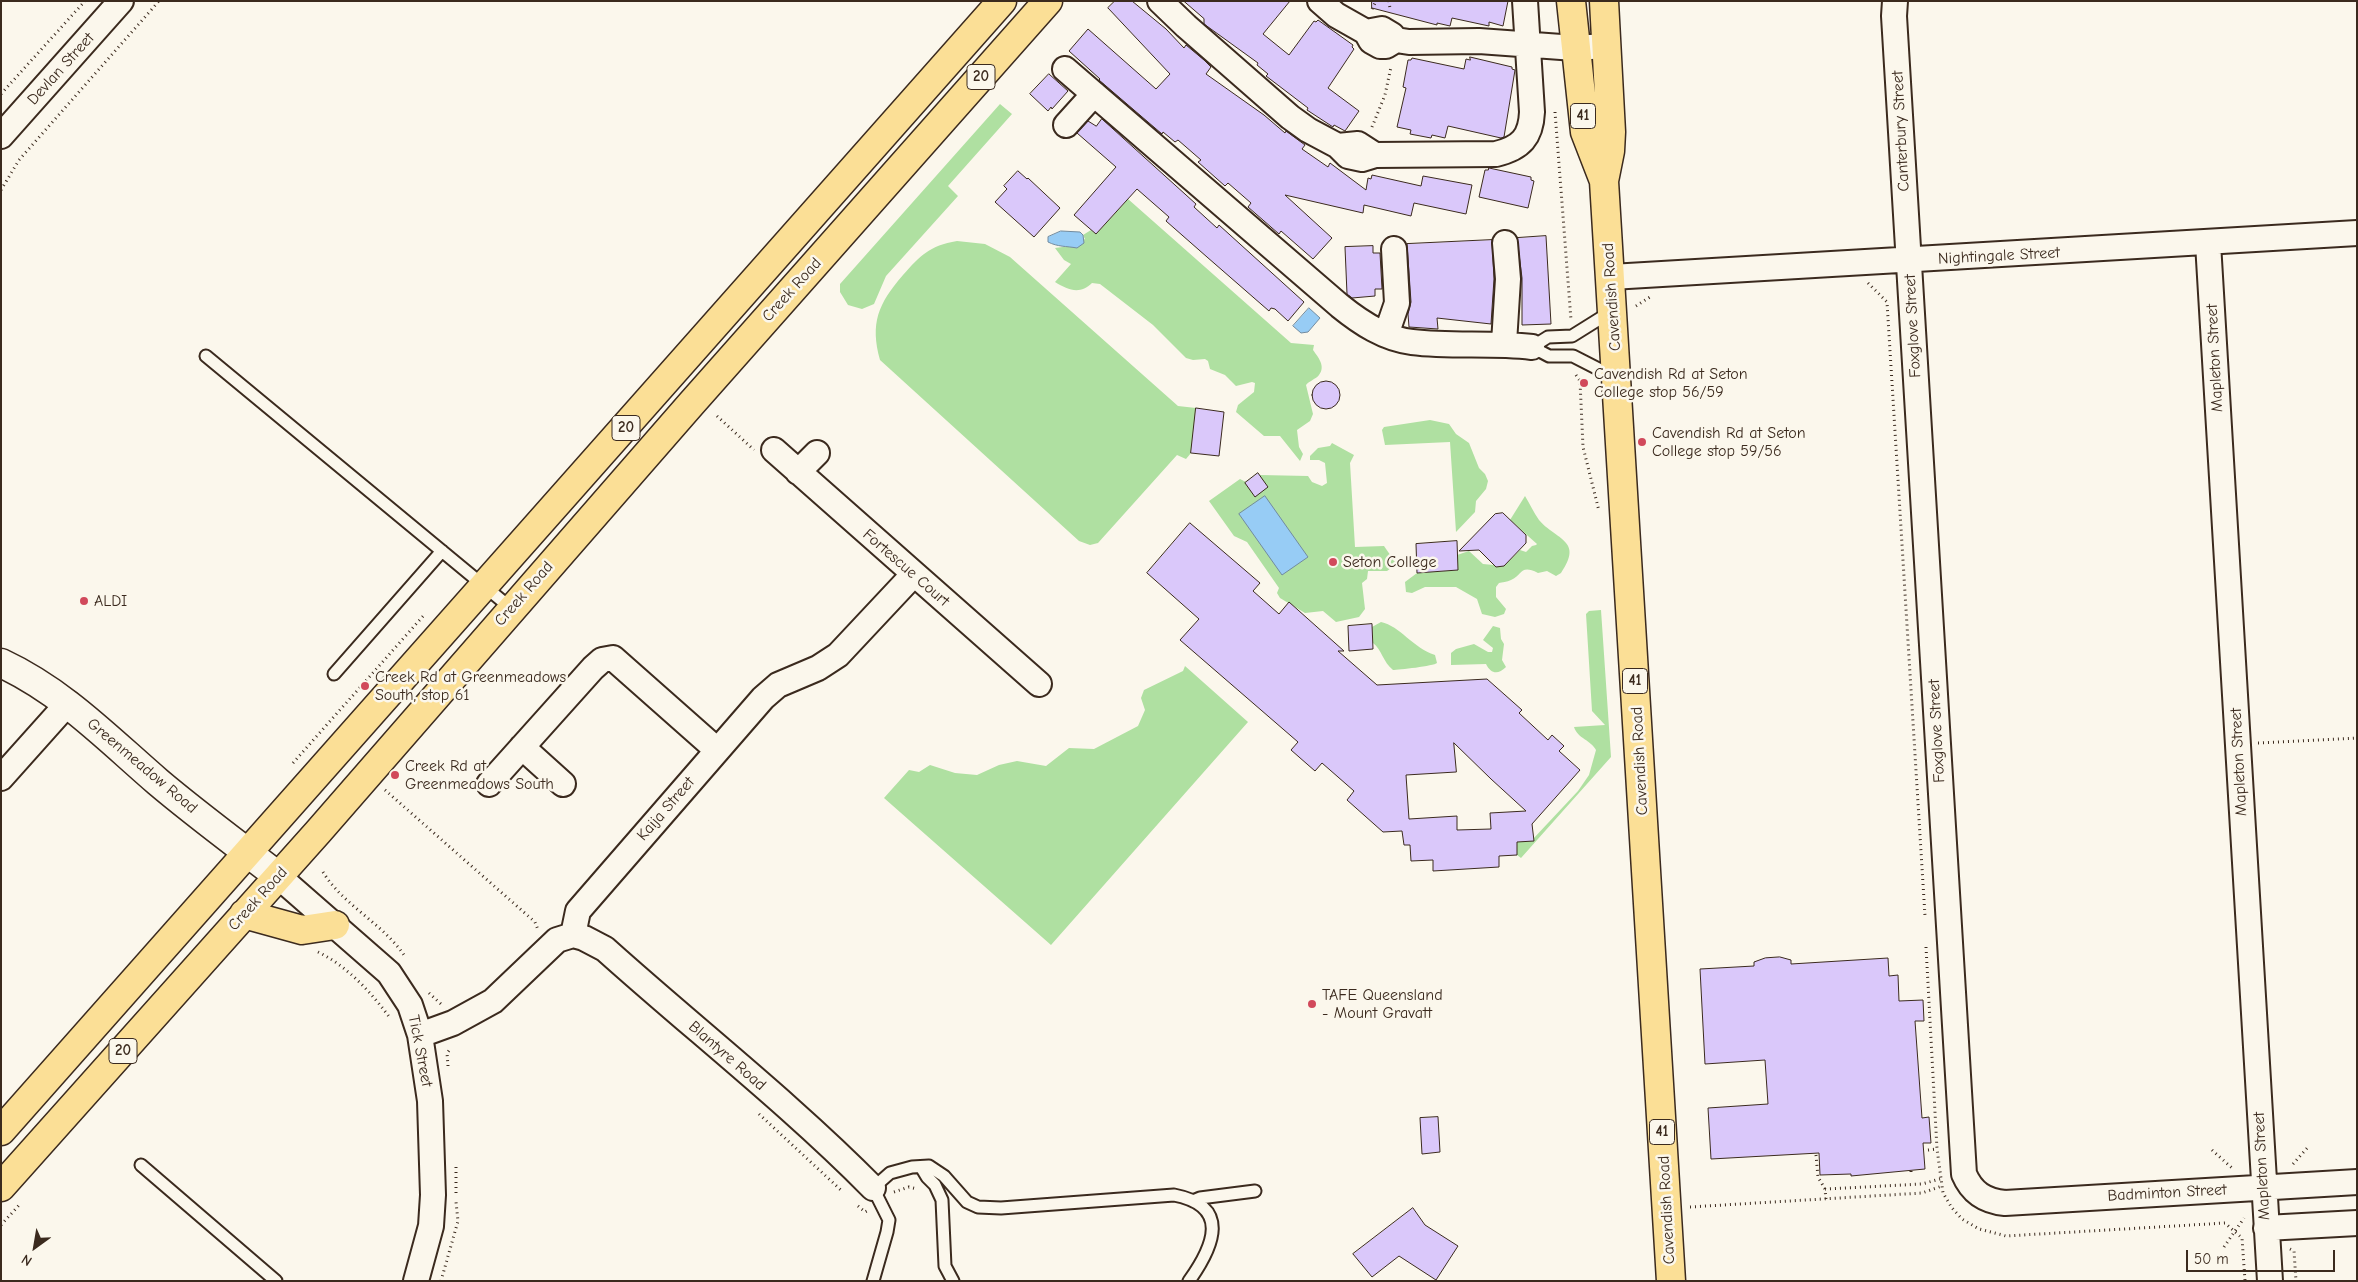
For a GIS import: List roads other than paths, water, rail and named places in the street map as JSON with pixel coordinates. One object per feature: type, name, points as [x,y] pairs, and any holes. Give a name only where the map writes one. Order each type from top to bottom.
[{"type":"main road","name":"Creek Road","points":[[1,1131],[1002,1]]},
{"type":"main road","name":"Creek Road","points":[[13,1193],[244,914],[1048,1]]},
{"type":"main road","name":"Cavendish Road","points":[[1571,1],[1585,132],[1604,181]]},
{"type":"main road","name":"Cavendish Road","points":[[1604,1],[1611,132],[1610,151],[1604,181],[1611,277],[1625,308],[1617,379],[1671,1281]]},
{"type":"main road","points":[[244,914],[302,930],[335,924]]},
{"type":"street","name":"Devlan Street","points":[[1,136],[121,1]]},
{"type":"street","points":[[1160,1],[1290,117],[1308,130],[1338,146],[1351,143],[1372,153],[1496,154],[1518,145],[1531,127],[1525,1]]},
{"type":"street","points":[[1320,1],[1336,15],[1366,32],[1371,41],[1380,46],[1386,46],[1396,40],[1410,42],[1479,41],[1575,48],[1606,46]]},
{"type":"street","name":"Canterbury Street","points":[[1895,1],[1894,16],[1909,261]]},
{"type":"street","points":[[1065,69],[1356,319],[1386,335],[1412,342],[1504,343],[1532,347]]},
{"type":"street","points":[[1066,125],[1094,94]]},
{"type":"street","name":"Nightingale Street","points":[[1611,277],[1909,261],[2357,233]]},
{"type":"street","points":[[1504,343],[1508,278],[1505,243]]},
{"type":"street","name":"Mapleton Street","points":[[2208,243],[2270,1281]]},
{"type":"street","points":[[1386,335],[1398,303],[1394,249]]},
{"type":"street","name":"Foxglove Street","points":[[1909,261],[1962,1148],[1964,1174],[1973,1190],[1979,1195]]},
{"type":"street","name":"Fortescue Court","points":[[774,450],[1039,684]]},
{"type":"street","points":[[798,472],[817,453]]},
{"type":"street","name":"Kaija Street","points":[[573,935],[578,911],[763,698],[778,685],[818,668],[838,655],[914,575]]},
{"type":"street","points":[[489,784],[593,668],[602,660],[612,658],[717,750]]},
{"type":"street","name":"Greenmeadow Road","points":[[1,663],[31,677],[68,703],[179,799],[278,876]]},
{"type":"street","points":[[1,778],[68,703]]},
{"type":"street","points":[[522,747],[563,784]]},
{"type":"street","name":"Tick Street","points":[[278,876],[389,973],[401,988],[410,1005],[420,1035],[430,1101],[433,1195],[431,1226],[416,1281]]},
{"type":"street","points":[[420,1035],[454,1023],[493,1000],[557,940],[573,935]]},
{"type":"street","name":"Blantyre Road","points":[[573,935],[584,938],[605,949],[797,1117],[873,1188]]},
{"type":"street","name":"Badminton Street","points":[[1979,1195],[1987,1200],[2005,1203],[2357,1182]]},
{"type":"street","points":[[2266,1228],[2357,1223]]},
{"type":"lane","points":[[1532,347],[1548,337],[1572,336],[1625,308]]},
{"type":"lane","points":[[1532,347],[1549,356],[1573,356],[1617,379]]},
{"type":"lane","points":[[206,356],[512,608]]},
{"type":"lane","points":[[334,674],[442,551]]},
{"type":"lane","points":[[141,1166],[276,1281]]},
{"type":"lane","points":[[873,1281],[889,1220],[873,1188],[890,1173],[912,1167],[929,1166],[937,1170],[963,1199],[978,1207],[1001,1208],[1174,1195],[1194,1201],[1210,1215],[1214,1232],[1204,1260],[1189,1281]]},
{"type":"lane","points":[[921,1167],[940,1192],[945,1266],[954,1281]]},
{"type":"lane","points":[[1194,1201],[1200,1198],[1255,1191]]},
{"type":"water","points":[[1061,231],[1080,232],[1083,235],[1084,243],[1077,248],[1059,246],[1048,242],[1048,237]]},
{"type":"water","points":[[1309,308],[1320,318],[1308,332],[1301,333],[1293,326]]},
{"type":"water","points":[[1265,496],[1308,557],[1282,575],[1239,514]]},
{"type":"place","name":"Cavendish Rd at Seton College stop 56/59","points":[[1584,383]]},
{"type":"place","name":"Cavendish Rd at Seton College stop 59/56","points":[[1642,442]]},
{"type":"place","name":"Seton College","points":[[1333,562]]},
{"type":"place","name":"ALDI","points":[[84,601]]},
{"type":"place","name":"Creek Rd at Greenmeadows South, stop 61","points":[[365,686]]},
{"type":"place","name":"Creek Rd at Greenmeadows South","points":[[395,775]]},
{"type":"place","name":"TAFE Queensland - Mount Gravatt","points":[[1312,1004]]}]
